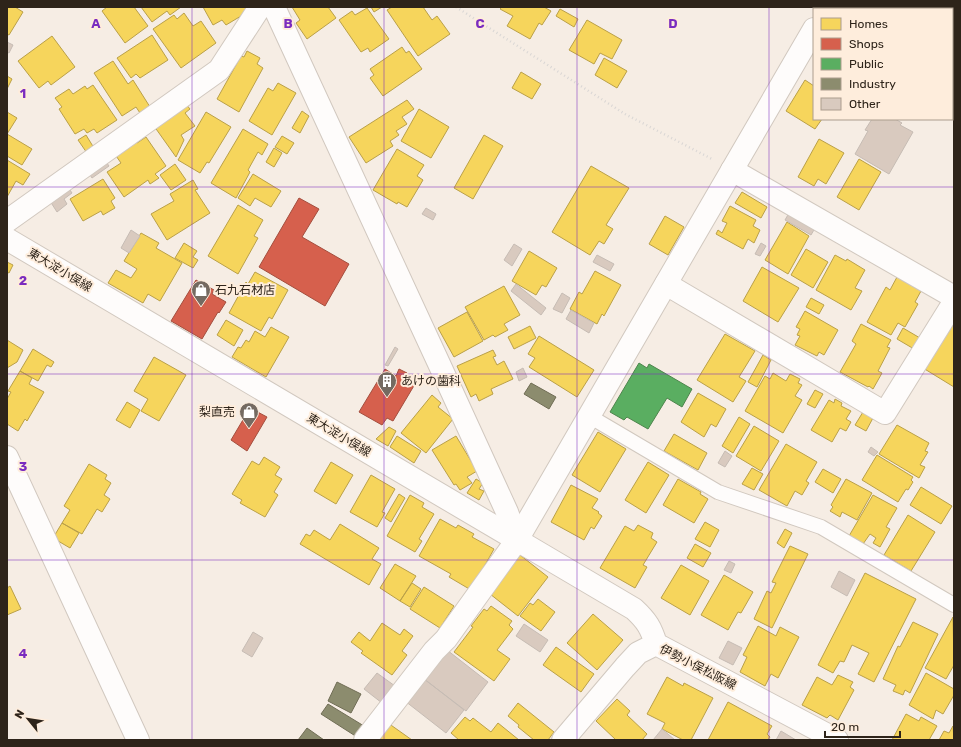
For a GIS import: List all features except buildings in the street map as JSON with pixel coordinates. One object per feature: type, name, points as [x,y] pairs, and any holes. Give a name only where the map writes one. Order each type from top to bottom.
[{"type":"street","points":[[7,221],[219,70],[260,7]]},
{"type":"street","points":[[274,7],[448,382],[507,512],[517,540]]},
{"type":"street","points":[[365,740],[434,651],[446,639],[517,540],[666,284],[725,166],[813,31]]},
{"type":"street","points":[[725,166],[954,297]]},
{"type":"street","name":"東大淀小俣線","points":[[7,239],[634,609],[644,618],[651,628],[656,644]]},
{"type":"street","points":[[666,284],[885,413],[954,302]]},
{"type":"street","points":[[7,457],[138,740]]},
{"type":"street","name":"伊勢小俣松阪線","points":[[563,740],[638,653],[656,644],[837,740]]},
{"type":"lane","points":[[589,416],[718,492],[821,527],[954,605]]},
{"type":"path","points":[[456,7],[625,114],[725,166]]},
{"type":"place","name":"石九石材店","points":[[201,307]]},
{"type":"place","name":"あけの歯科","points":[[387,398]]},
{"type":"place","name":"梨直売","points":[[249,429]]}]
